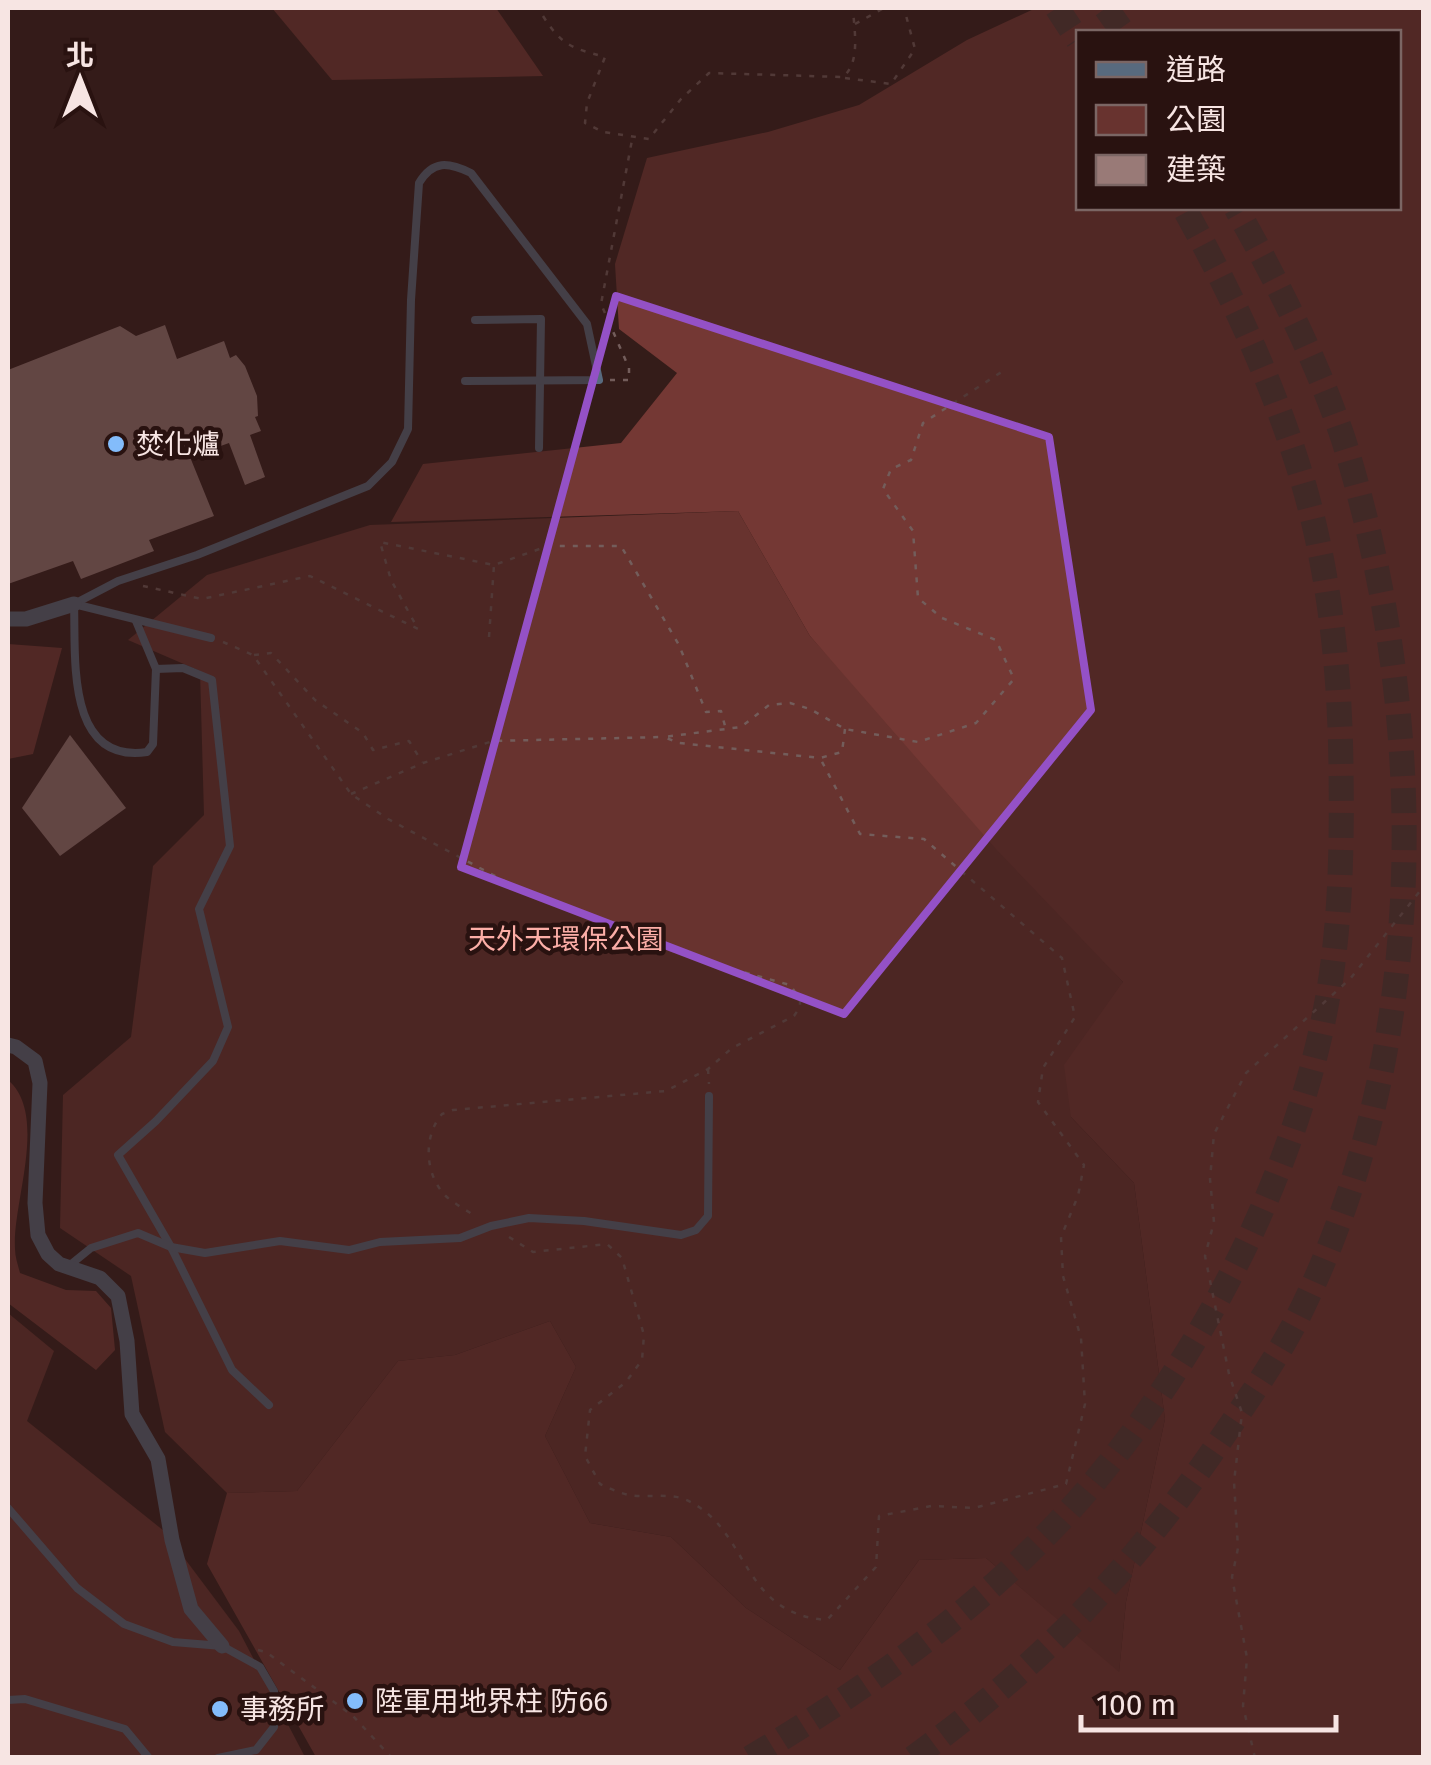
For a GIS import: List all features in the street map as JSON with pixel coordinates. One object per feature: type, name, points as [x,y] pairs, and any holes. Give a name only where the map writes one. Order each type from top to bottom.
[{"type":"street","points":[[8,619],[26,620],[74,604]]},
{"type":"street","points":[[8,1045],[16,1046],[34,1061],[40,1083],[35,1203],[38,1234],[48,1254],[67,1268],[100,1278],[118,1296],[127,1341],[132,1414],[158,1459],[172,1540],[190,1610],[222,1646]]},
{"type":"lane","points":[[74,604],[118,581],[197,555],[368,486],[392,462],[408,428],[419,183],[426,171],[438,164],[454,164],[471,172],[586,324],[599,380],[465,381]]},
{"type":"lane","points":[[475,320],[540,319],[539,448]]},
{"type":"lane","points":[[74,604],[211,638]]},
{"type":"lane","points":[[74,604],[79,705],[84,722],[107,746],[131,755],[146,752],[153,744],[156,670],[136,620]]},
{"type":"lane","points":[[156,670],[183,668],[212,680],[230,846],[199,909],[228,1026],[212,1061],[118,1155],[171,1247],[232,1370],[269,1404]]},
{"type":"lane","points":[[67,1268],[91,1248],[138,1233],[171,1247],[206,1253],[280,1241],[349,1250],[380,1242],[460,1238],[529,1218],[584,1221],[681,1235],[696,1230],[708,1216],[709,1096]]},
{"type":"lane","points":[[8,1508],[78,1588],[124,1624],[173,1642],[222,1646],[260,1667],[274,1691],[274,1727],[256,1750],[218,1758]]},
{"type":"lane","points":[[8,1700],[25,1699],[126,1729],[149,1758]]},
{"type":"path","points":[[843,78],[852,70],[854,60],[853,8]]},
{"type":"path","points":[[853,25],[884,8]]},
{"type":"path","points":[[543,16],[569,48],[605,57],[587,102],[585,124],[603,132],[649,139],[681,99],[710,73],[843,78],[891,84],[914,49],[904,8]]},
{"type":"path","points":[[599,380],[629,380],[629,368],[601,304],[632,138]]},
{"type":"path","points":[[351,794],[492,741],[664,736],[741,727],[768,705],[790,703],[810,709],[844,729],[918,742],[976,723],[1014,679],[996,640],[942,618],[918,598],[913,531],[884,489],[891,469],[911,460],[923,424],[1004,371]]},
{"type":"path","points":[[118,581],[202,598],[310,576],[418,629],[391,580],[380,542],[494,566],[548,546],[621,546],[678,645],[706,712],[721,711],[726,727]]},
{"type":"path","points":[[490,638],[494,566]]},
{"type":"path","points":[[211,638],[253,655],[271,653],[315,700],[363,732],[373,750],[410,741],[423,764]]},
{"type":"path","points":[[253,655],[351,794],[388,819],[523,891],[631,937],[790,985],[800,999],[794,1016],[732,1048],[708,1068],[666,1090],[454,1110],[442,1114],[432,1128],[428,1152],[446,1196],[532,1252],[607,1244],[622,1258],[644,1335],[642,1360],[626,1382],[590,1410],[585,1456],[600,1484],[629,1495],[682,1498],[715,1520],[766,1596],[800,1618],[827,1620],[876,1568],[879,1516],[931,1506],[974,1508],[1066,1484],[1085,1404],[1080,1338],[1063,1276],[1061,1238],[1078,1196],[1084,1165],[1038,1102],[1042,1068],[1075,1017],[1062,958],[924,839],[860,834],[820,758]]},
{"type":"path","points":[[664,736],[679,743],[820,758],[842,752],[844,729]]},
{"type":"path","points":[[1255,1758],[1243,1706],[1247,1658],[1232,1577],[1238,1548],[1234,1482],[1242,1413],[1229,1374],[1206,1256],[1214,1222],[1210,1179],[1214,1134],[1246,1073],[1350,979],[1424,886]]},
{"type":"path","points":[[708,1068],[709,1096]]},
{"type":"path","points":[[250,1648],[266,1652],[353,1716],[392,1758]]},
{"type":"highlighted area","points":[[616,296],[1049,437],[1091,710],[844,1014],[461,867]]},
{"type":"green space","name":"天外天環保公園","points":[[738,511],[810,636],[1123,982],[1071,1117],[1134,1183],[1165,1419],[1126,1602],[1119,1673],[986,1558],[919,1560],[840,1670],[746,1608],[671,1537],[590,1523],[545,1436],[576,1367],[550,1321],[455,1355],[398,1361],[297,1491],[227,1493],[165,1432],[131,1276],[60,1228],[63,1095],[131,1037],[153,866],[204,815],[200,671],[128,640],[207,575],[370,525]]},
{"type":"green space","points":[[8,1313],[54,1351],[27,1421],[164,1531],[239,1631],[305,1757],[8,1757]]},
{"type":"shaded area","points":[[272,8],[496,8],[543,76],[332,80]]},
{"type":"shaded area","points":[[1036,8],[1423,8],[1423,1757],[316,1757],[207,1564],[227,1493],[297,1491],[398,1361],[455,1355],[550,1321],[576,1367],[545,1436],[590,1523],[671,1537],[746,1608],[840,1670],[919,1560],[986,1558],[1119,1672],[1126,1602],[1165,1419],[1134,1183],[1071,1117],[1064,1065],[1123,982],[996,849],[810,636],[738,511],[391,522],[423,464],[621,443],[677,373],[619,329],[615,264],[647,158],[768,132],[859,105],[967,40]]},
{"type":"shaded area","points":[[8,644],[62,648],[33,754],[8,759]]},
{"type":"shaded area","points":[[8,1080],[20,1095],[26,1115],[26,1160],[15,1252],[20,1273],[66,1290],[96,1291],[111,1308],[115,1350],[96,1370],[8,1303]]},
{"type":"building","name":"焚化爐","points":[[165,325],[177,359],[224,341],[230,358],[236,355],[245,366],[257,396],[255,417],[261,431],[250,435],[265,477],[245,485],[229,443],[190,457],[214,516],[149,540],[154,551],[81,579],[73,561],[8,584],[8,370],[120,326],[136,336]]},
{"type":"building","points":[[70,735],[126,808],[60,856],[22,808]]},
{"type":"tunnel","points":[[1057,8],[1076,37]]},
{"type":"tunnel","points":[[1106,8],[1122,30]]},
{"type":"tunnel","points":[[750,1758],[842,1700],[931,1636],[1014,1566],[1089,1488],[1173,1375],[1244,1248],[1274,1182],[1318,1045],[1331,977],[1341,847],[1338,696],[1327,588],[1303,482],[1266,376],[1185,210]]},
{"type":"tunnel","points":[[913,1758],[1042,1652],[1115,1577],[1184,1492],[1297,1319],[1341,1216],[1373,1108],[1394,997],[1403,884],[1402,770],[1392,657],[1372,546],[1343,438],[1295,321],[1237,210]]},
{"type":"place","name":"焚化爐","points":[[116,444]]},
{"type":"place","name":"陸軍用地界柱 防66","points":[[355,1701]]},
{"type":"place","name":"事務所","points":[[220,1709]]}]
